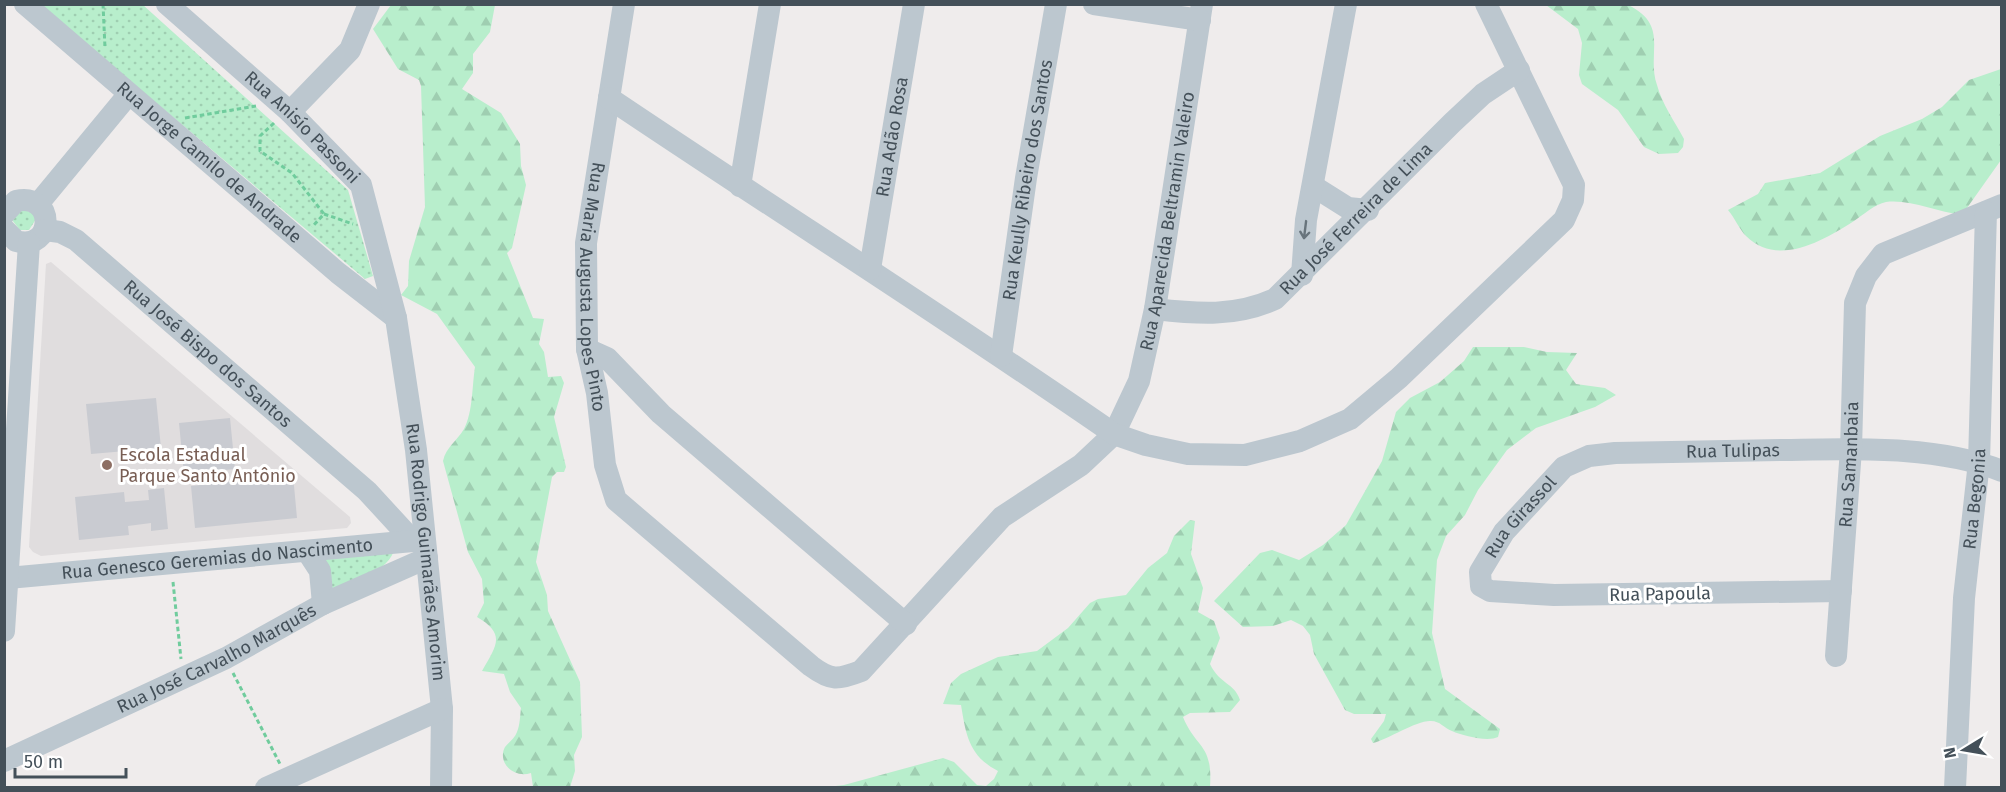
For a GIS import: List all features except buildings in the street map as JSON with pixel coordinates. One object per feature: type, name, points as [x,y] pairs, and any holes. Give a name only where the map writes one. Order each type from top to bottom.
[{"type":"street","name":"Rua Jorge Camilo de Andrade","points":[[25,4],[128,95],[338,273],[396,318]]},
{"type":"street","name":"Rua Anisío Passoni","points":[[167,4],[284,116],[361,185],[396,318]]},
{"type":"street","points":[[284,116],[350,50],[369,4]]},
{"type":"street","name":"Rua Maria Augusta Lopes Pinto","points":[[624,4],[586,243],[587,349],[597,393],[604,465],[616,500],[826,678],[842,678],[861,671],[906,624]]},
{"type":"street","points":[[740,186],[770,4]]},
{"type":"street","name":"Rua Adão Rosa","points":[[870,269],[914,4]]},
{"type":"street","name":"Rua Keully Ribeiro dos Santos","points":[[1001,356],[1026,178],[1056,4]]},
{"type":"street","points":[[1094,4],[1201,12]]},
{"type":"street","points":[[1302,275],[1306,220],[1346,4]]},
{"type":"street","points":[[609,98],[1001,356],[1114,434],[1146,445],[1188,454],[1245,455],[1300,441],[1350,418],[1399,378],[1564,220],[1574,200],[1571,179],[1509,76],[1486,4]]},
{"type":"street","name":"Rua Aparecida Beltramin Valeiro","points":[[1114,434],[1139,381],[1155,309],[1201,12]]},
{"type":"street","name":"Rua José Ferreira de Lima","points":[[1155,309],[1231,314],[1252,309],[1275,299],[1368,210],[1452,123],[1509,76]]},
{"type":"street","points":[[11,215],[128,95]]},
{"type":"street","points":[[1313,186],[1343,206],[1368,210]]},
{"type":"street","name":"Rua Samanbaia","points":[[1836,656],[1851,449],[1855,303],[1866,276],[1883,254],[1994,208]]},
{"type":"street","name":"Rua Begonia","points":[[1955,788],[1964,598],[1979,462],[1994,208]]},
{"type":"street","points":[[4,631],[8,578],[13,373],[37,236],[45,216],[11,215]]},
{"type":"street","name":"Rua José Bispo dos Santos","points":[[11,215],[16,242],[60,232],[76,240],[367,491],[422,546]]},
{"type":"street","name":"Rua Rodrigo Guimarães Amorim","points":[[396,318],[414,439],[422,546],[442,709],[441,788]]},
{"type":"street","points":[[587,349],[607,358],[661,414],[906,624],[1002,517],[1081,465],[1114,434]]},
{"type":"street","points":[[597,393],[628,396],[661,414]]},
{"type":"street","name":"Rua Tulipas","points":[[1615,453],[1851,449],[1906,452],[1979,462],[2001,471]]},
{"type":"street","name":"Rua Girassol","points":[[1481,586],[1480,572],[1504,532],[1564,467],[1589,456],[1615,453]]},
{"type":"street","name":"Rua Genesco Geremias do Nascimento","points":[[8,578],[307,551],[422,546]]},
{"type":"street","name":"Rua José Carvalho Marquês","points":[[4,760],[226,658],[422,546]]},
{"type":"street","points":[[307,551],[320,571],[323,604]]},
{"type":"street","name":"Rua Papoula","points":[[1481,586],[1490,591],[1554,596],[1841,591]]},
{"type":"street","points":[[266,788],[442,709]]},
{"type":"path","points":[[103,4],[106,56]]},
{"type":"path","points":[[175,120],[257,106]]},
{"type":"path","points":[[284,116],[260,136],[260,151],[292,173],[324,214],[363,226]]},
{"type":"path","points":[[306,234],[324,214]]},
{"type":"path","points":[[171,563],[183,678]]},
{"type":"path","points":[[226,658],[287,778]]},
{"type":"shaded area","name":"Escola Estadual Parque Santo Antônio","points":[[51,262],[350,517],[351,523],[347,528],[41,556],[33,552],[29,547],[46,264]]},
{"type":"green space","points":[[40,5],[143,5],[348,190],[373,276],[365,279]]},
{"type":"green space","points":[[391,5],[495,5],[490,32],[473,54],[473,73],[462,89],[501,113],[520,144],[521,166],[526,185],[512,248],[507,253],[533,318],[544,319],[539,344],[544,352],[548,377],[561,376],[564,383],[554,417],[566,467],[564,472],[557,472],[552,477],[536,562],[547,595],[548,611],[580,682],[582,737],[574,755],[575,771],[570,787],[533,787],[531,773],[518,774],[508,768],[503,753],[517,732],[521,708],[510,692],[504,674],[482,671],[495,647],[495,635],[486,623],[477,617],[484,603],[482,579],[468,552],[443,461],[467,422],[475,367],[437,314],[401,295],[408,286],[409,261],[425,207],[421,86],[419,80],[398,69],[373,29]]},
{"type":"green space","points":[[1546,5],[1628,5],[1649,21],[1653,31],[1654,73],[1659,92],[1684,139],[1683,147],[1678,153],[1659,154],[1644,147],[1618,110],[1582,84],[1579,75],[1582,43],[1578,29]]},
{"type":"green space","points":[[2001,69],[2001,160],[1962,215],[1904,202],[1886,202],[1873,207],[1854,221],[1815,243],[1801,248],[1772,250],[1746,236],[1728,210],[1758,194],[1765,183],[1820,173],[1880,136],[1922,119],[1942,107],[1969,80]]},
{"type":"green space","points":[[18,206],[38,216],[29,230],[20,230],[12,220]]},
{"type":"green space","points":[[1473,347],[1524,347],[1547,352],[1577,353],[1566,370],[1576,384],[1605,388],[1616,395],[1595,407],[1536,428],[1507,450],[1478,490],[1465,515],[1446,536],[1437,560],[1432,633],[1445,689],[1500,729],[1498,737],[1482,739],[1452,731],[1437,722],[1425,721],[1373,743],[1371,739],[1384,721],[1386,714],[1354,714],[1345,710],[1314,654],[1310,635],[1303,626],[1291,620],[1273,626],[1243,627],[1214,601],[1260,553],[1272,550],[1299,560],[1323,545],[1346,525],[1382,461],[1396,412],[1410,398],[1440,382],[1464,361]]},
{"type":"green space","points":[[1190,520],[1195,521],[1191,554],[1203,588],[1198,612],[1214,621],[1220,638],[1210,664],[1240,700],[1230,712],[1190,713],[1183,717],[1206,754],[1209,762],[1210,787],[827,787],[844,785],[943,758],[954,762],[977,785],[986,786],[994,779],[998,771],[981,759],[971,744],[961,705],[943,704],[951,683],[961,674],[998,657],[1037,651],[1068,628],[1090,603],[1098,599],[1126,595],[1148,568],[1167,553],[1174,536]]},
{"type":"green space","points":[[395,547],[392,556],[378,570],[330,594],[321,553]]},
{"type":"place","name":"Escola Estadual Parque Santo Antônio","points":[[107,465]]}]
